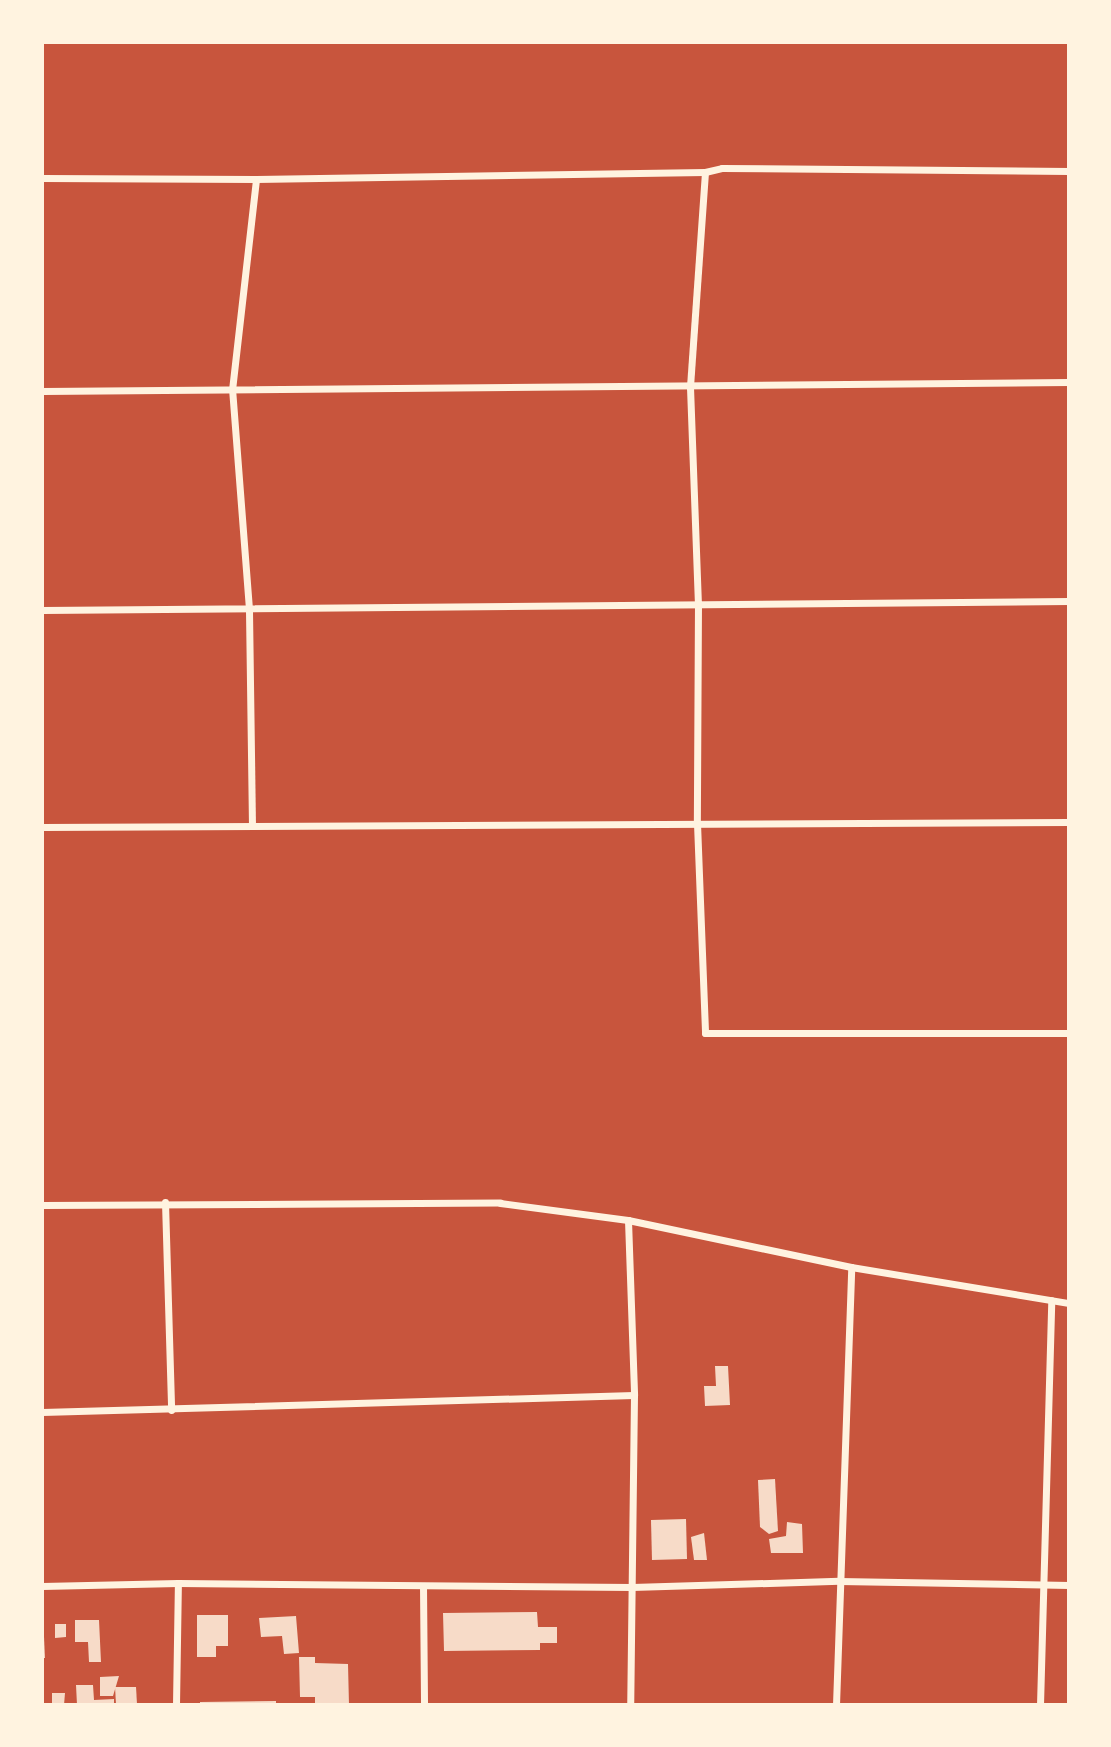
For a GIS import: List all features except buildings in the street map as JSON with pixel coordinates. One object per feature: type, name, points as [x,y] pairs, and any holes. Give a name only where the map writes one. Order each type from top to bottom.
[{"type":"street","points":[[42,178],[256,179],[705,172],[722,167],[1069,171]]},
{"type":"street","points":[[705,172],[690,387],[698,603],[697,823],[705,1033],[1069,1033]]},
{"type":"street","points":[[252,827],[249,609],[232,390],[256,179]]},
{"type":"street","points":[[42,391],[1069,382]]},
{"type":"street","points":[[42,610],[1069,601]]},
{"type":"street","points":[[42,827],[1069,822]]},
{"type":"street","points":[[42,1205],[165,1202],[500,1203],[628,1220],[851,1267],[1069,1303]]},
{"type":"street","points":[[165,1202],[172,1410]]},
{"type":"street","points":[[628,1220],[634,1395],[629,1705]]},
{"type":"street","points":[[836,1705],[851,1267]]},
{"type":"street","points":[[1040,1705],[1051,1300]]},
{"type":"street","points":[[42,1412],[634,1395]]},
{"type":"street","points":[[42,1587],[178,1583],[632,1587],[839,1581],[1069,1584]]},
{"type":"street","points":[[176,1705],[178,1583]]},
{"type":"street","points":[[423,1586],[424,1705]]}]
